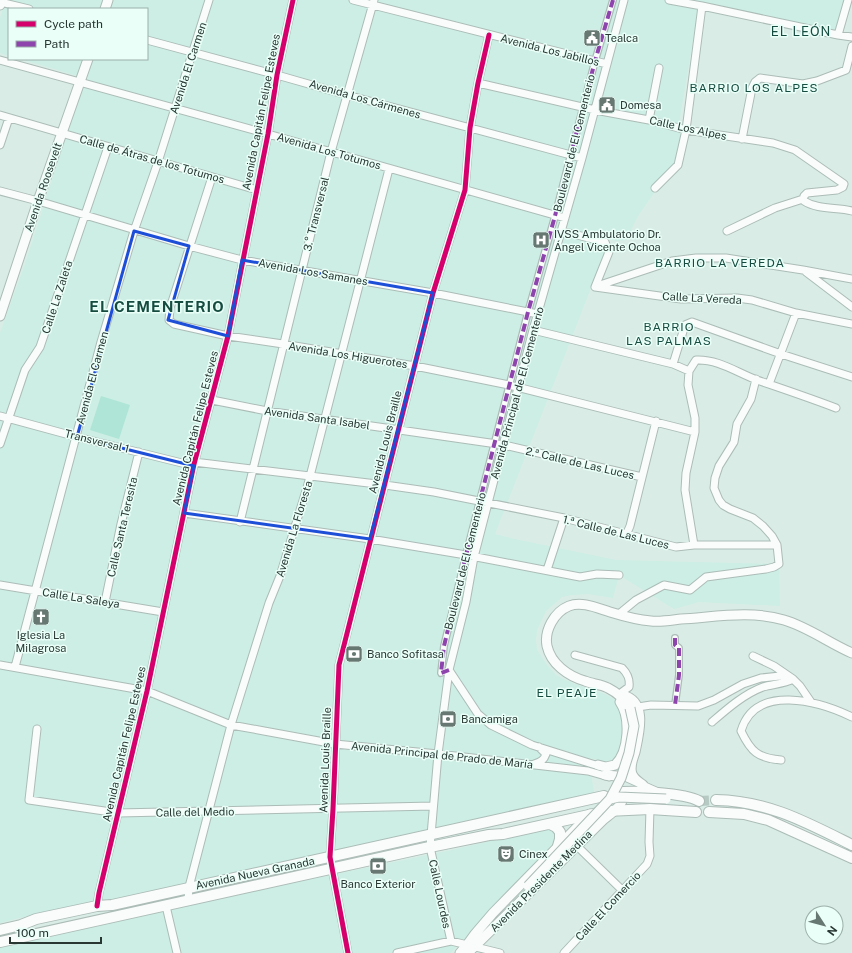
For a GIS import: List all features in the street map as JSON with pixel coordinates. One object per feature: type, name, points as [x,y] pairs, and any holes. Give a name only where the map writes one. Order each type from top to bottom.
[{"type":"main road","name":"Avenida Nueva Granada","points":[[0,930],[36,919],[97,906],[112,905],[613,795],[668,796],[695,798],[699,801]]},
{"type":"main road","points":[[716,800],[739,801],[770,808],[813,825],[852,845]]},
{"type":"main road","name":"Avenida Nueva Granada","points":[[0,942],[332,868],[489,835],[503,834],[603,812],[650,809],[696,812]]},
{"type":"main road","points":[[709,812],[744,814],[768,820],[852,858]]},
{"type":"main road","points":[[550,824],[558,828],[560,832],[558,846]]},
{"type":"street","name":"Avenida El Carmen","points":[[15,667],[101,342],[134,231],[158,162],[192,52],[210,0]]},
{"type":"street","name":"Avenida Capitán Felipe Esteves","points":[[97,906],[147,691],[194,464],[228,336],[268,134],[277,75],[293,0]]},
{"type":"street","name":"Avenida Los Jabillos","points":[[353,0],[373,2],[489,35],[607,64]]},
{"type":"street","name":"Boulevard de El Cementerio","points":[[449,670],[441,674],[444,646],[466,555],[528,312],[584,108],[595,61],[613,0]]},
{"type":"street","name":"Avenida Principal de El Cementerio","points":[[449,670],[466,602],[474,557],[533,330],[562,231],[624,0]]},
{"type":"street","points":[[670,0],[852,37]]},
{"type":"street","points":[[838,35],[848,14],[848,0]]},
{"type":"street","points":[[1,2],[25,8]]},
{"type":"street","name":"3.° Transversal","points":[[240,522],[331,152],[373,2]]},
{"type":"street","points":[[655,188],[678,165],[686,130],[702,6]]},
{"type":"street","name":"Avenida Louis Braille","points":[[332,868],[330,857],[339,665],[433,293],[464,190],[470,128],[489,35]]},
{"type":"street","name":"Avenida Los Cármenes","points":[[148,40],[582,158]]},
{"type":"street","points":[[742,139],[752,88],[755,82],[760,78],[803,84],[817,81],[846,70],[852,46]]},
{"type":"street","name":"Avenida Los Totumos","points":[[0,60],[565,218]]},
{"type":"street","name":"Avenida Roosevelt","points":[[0,316],[38,201],[88,60]]},
{"type":"street","points":[[649,120],[659,68]]},
{"type":"street","name":"Calle Los Alpes","points":[[478,83],[584,108],[649,120],[686,130],[772,143],[795,150],[844,184],[837,190],[807,193],[803,199]]},
{"type":"street","name":"Calle de Átras de los Totumos","points":[[0,116],[257,190]]},
{"type":"street","points":[[0,145],[9,118]]},
{"type":"street","name":"Calle La Zaleta","points":[[0,444],[25,370],[40,347],[108,147]]},
{"type":"street","name":"Avenida La Floresta","points":[[188,900],[231,725],[269,603],[280,576],[295,528],[326,419],[341,354],[389,169]]},
{"type":"street","name":"Avenida Los Higuerotes","points":[[212,177],[172,300],[169,320],[174,324],[228,336],[415,366],[519,387],[695,432]]},
{"type":"street","name":"Avenida Los Samanes","points":[[0,191],[38,201],[134,231],[242,260],[433,293],[538,314]]},
{"type":"street","points":[[727,231],[775,208],[803,199],[808,204],[831,209],[852,211]]},
{"type":"street","points":[[562,231],[605,242],[609,252],[595,287]]},
{"type":"street","points":[[595,287],[672,261],[696,258],[726,258],[852,279]]},
{"type":"street","points":[[803,270],[852,307]]},
{"type":"street","name":"Calle La Vereda","points":[[595,287],[681,299],[737,298],[752,300],[796,313],[852,324]]},
{"type":"street","points":[[769,384],[796,313]]},
{"type":"street","points":[[673,364],[685,325],[692,322],[781,354],[852,377]]},
{"type":"street","points":[[533,330],[673,364],[688,371]]},
{"type":"street","points":[[694,545],[685,490],[686,472],[695,432],[695,418],[688,385],[688,371],[696,360],[706,360],[719,363],[769,384],[836,408]]},
{"type":"street","points":[[619,614],[636,600],[664,585],[690,590],[706,577],[774,567],[779,564],[777,544],[768,531],[753,518],[723,505],[718,500],[714,488],[715,478],[719,466],[734,442],[737,424],[751,400],[756,379]]},
{"type":"street","name":"Avenida Santa Isabel","points":[[212,400],[267,411],[494,444]]},
{"type":"street","name":"Transversal 1","points":[[0,416],[77,437],[194,464],[310,477]]},
{"type":"street","points":[[626,535],[630,526],[656,421]]},
{"type":"street","name":"2.ª Calle de Las Luces","points":[[494,444],[504,445],[642,477]]},
{"type":"street","name":"Calle Santa Teresita","points":[[105,602],[121,524],[139,452]]},
{"type":"street","name":"1.ª Calle de Las Luces","points":[[310,477],[385,485],[448,495],[564,518],[676,547],[694,545],[777,544]]},
{"type":"street","points":[[184,513],[370,539],[466,555],[580,577],[597,574],[619,575]]},
{"type":"street","points":[[547,570],[564,518]]},
{"type":"street","name":"Calle La Saleya","points":[[0,585],[163,612]]},
{"type":"street","points":[[643,785],[636,780],[632,774],[631,765],[639,732],[640,718],[634,708],[607,687],[584,681],[563,670],[556,664],[548,652],[546,638],[548,628],[563,609],[576,604],[591,606],[652,622],[738,615],[759,616],[784,620],[852,653]]},
{"type":"street","points":[[675,638],[675,645],[679,648],[679,675],[675,705]]},
{"type":"street","points":[[575,655],[622,668],[627,672],[630,681],[629,687],[618,695]]},
{"type":"street","points":[[752,656],[774,666],[793,679],[812,702]]},
{"type":"street","name":"Avenida Principal de Prado de María","points":[[0,665],[147,691],[231,725],[335,744],[530,764],[588,771],[605,775]]},
{"type":"street","points":[[449,670],[478,714],[506,734],[532,745],[606,767],[615,765],[620,758],[624,747],[627,730],[627,718],[619,701],[618,695]]},
{"type":"street","points":[[431,834],[438,754],[449,670]]},
{"type":"street","points":[[634,708],[651,705],[698,706],[714,700],[743,684],[761,678],[780,676],[793,679]]},
{"type":"street","points":[[712,722],[727,709],[753,692],[765,686],[780,684],[793,679]]},
{"type":"street","points":[[782,760],[768,759],[756,754],[747,743],[741,731],[744,721],[752,711],[773,701],[790,700],[812,702],[852,716]]},
{"type":"street","points":[[613,795],[621,778],[629,753],[634,726],[634,708]]},
{"type":"street","name":"Calle del Medio","points":[[37,729],[29,800],[118,813],[433,806]]},
{"type":"street","points":[[530,764],[540,762],[544,759],[546,754],[539,747]]},
{"type":"street","points":[[468,949],[624,782],[619,777],[598,765]]},
{"type":"street","points":[[605,775],[619,777],[643,785],[668,796]]},
{"type":"street","points":[[613,795],[619,797],[668,796]]},
{"type":"street","points":[[603,812],[623,800],[613,795]]},
{"type":"street","name":"Avenida Presidente Medina","points":[[468,949],[475,934],[493,913],[558,846],[603,812],[613,795]]},
{"type":"street","points":[[668,796],[664,800],[664,804],[669,810]]},
{"type":"street","name":"Calle El Comercio","points":[[564,953],[647,864],[650,856],[650,809]]},
{"type":"street","name":"Avenida Presidente Medina","points":[[460,953],[468,949],[577,846],[603,820],[603,812]]},
{"type":"street","name":"Calle Lourdes","points":[[431,834],[430,847],[451,941]]},
{"type":"street","points":[[577,846],[623,891]]},
{"type":"street","points":[[332,868],[348,953]]},
{"type":"street","points":[[166,906],[178,953]]},
{"type":"street","points":[[397,953],[451,941],[468,949],[500,953]]},
{"type":"highlighted area","points":[[134,231],[189,246],[168,320],[228,336],[242,260],[433,293],[370,539],[184,513],[194,466],[77,437]]},
{"type":"shaded area","points":[[6,0],[851,0],[841,38],[699,4],[678,129],[685,131],[678,172],[656,190],[638,216],[626,240],[616,241],[608,239],[605,252],[495,534],[616,560],[779,564],[780,606],[699,602],[674,609],[619,575],[613,598],[588,594],[571,595],[562,597],[546,611],[537,630],[536,640],[537,650],[547,665],[556,675],[561,678],[605,694],[615,700],[622,707],[627,725],[618,758],[610,762],[588,758],[595,797],[318,854],[185,886],[0,923],[0,333],[25,264],[85,78],[23,60],[148,60],[148,8],[8,8],[8,56],[0,53],[0,18]]},
{"type":"shaded area","points":[[101,396],[130,405],[119,439],[90,430]]},
{"type":"shaded area","points":[[551,827],[556,828],[556,843],[482,923],[450,953],[0,953],[0,947],[452,850]]},
{"type":"tunnel","points":[[699,801],[716,800]]},
{"type":"marked path","points":[[449,670],[441,673],[444,646],[466,555],[528,312],[555,216],[595,61],[613,0]]},
{"type":"marked path","points":[[675,638],[675,645],[679,648],[679,675],[675,705]]},
{"type":"cycle path","points":[[97,906],[147,691],[194,464],[228,336],[268,134],[277,75],[293,0]]},
{"type":"cycle path","points":[[348,953],[330,857],[339,665],[433,293],[465,190],[470,128],[489,35]]},
{"type":"place","name":"Tealca","points":[[592,38]]},
{"type":"place","name":"Domesa","points":[[607,105]]},
{"type":"place","name":"IVSS Ambulatorio Dr. Ángel Vicente Ochoa","points":[[541,240]]},
{"type":"place","name":"Iglesia La Milagrosa","points":[[41,617]]},
{"type":"place","name":"Banco Sofitasa","points":[[354,654]]},
{"type":"place","name":"Bancamiga","points":[[448,719]]},
{"type":"place","name":"Cinex","points":[[506,854]]},
{"type":"place","name":"Banco Exterior","points":[[378,866]]},
{"type":"district","name":"EL LEÓN","points":[[801,31]]},
{"type":"district","name":"BARRIO LOS ALPES","points":[[754,88]]},
{"type":"district","name":"BARRIO LA VEREDA","points":[[720,263]]},
{"type":"district","name":"EL CEMENTERIO","points":[[157,306]]},
{"type":"district","name":"BARRIO LAS PALMAS","points":[[669,334]]},
{"type":"district","name":"EL PEAJE","points":[[567,693]]}]
